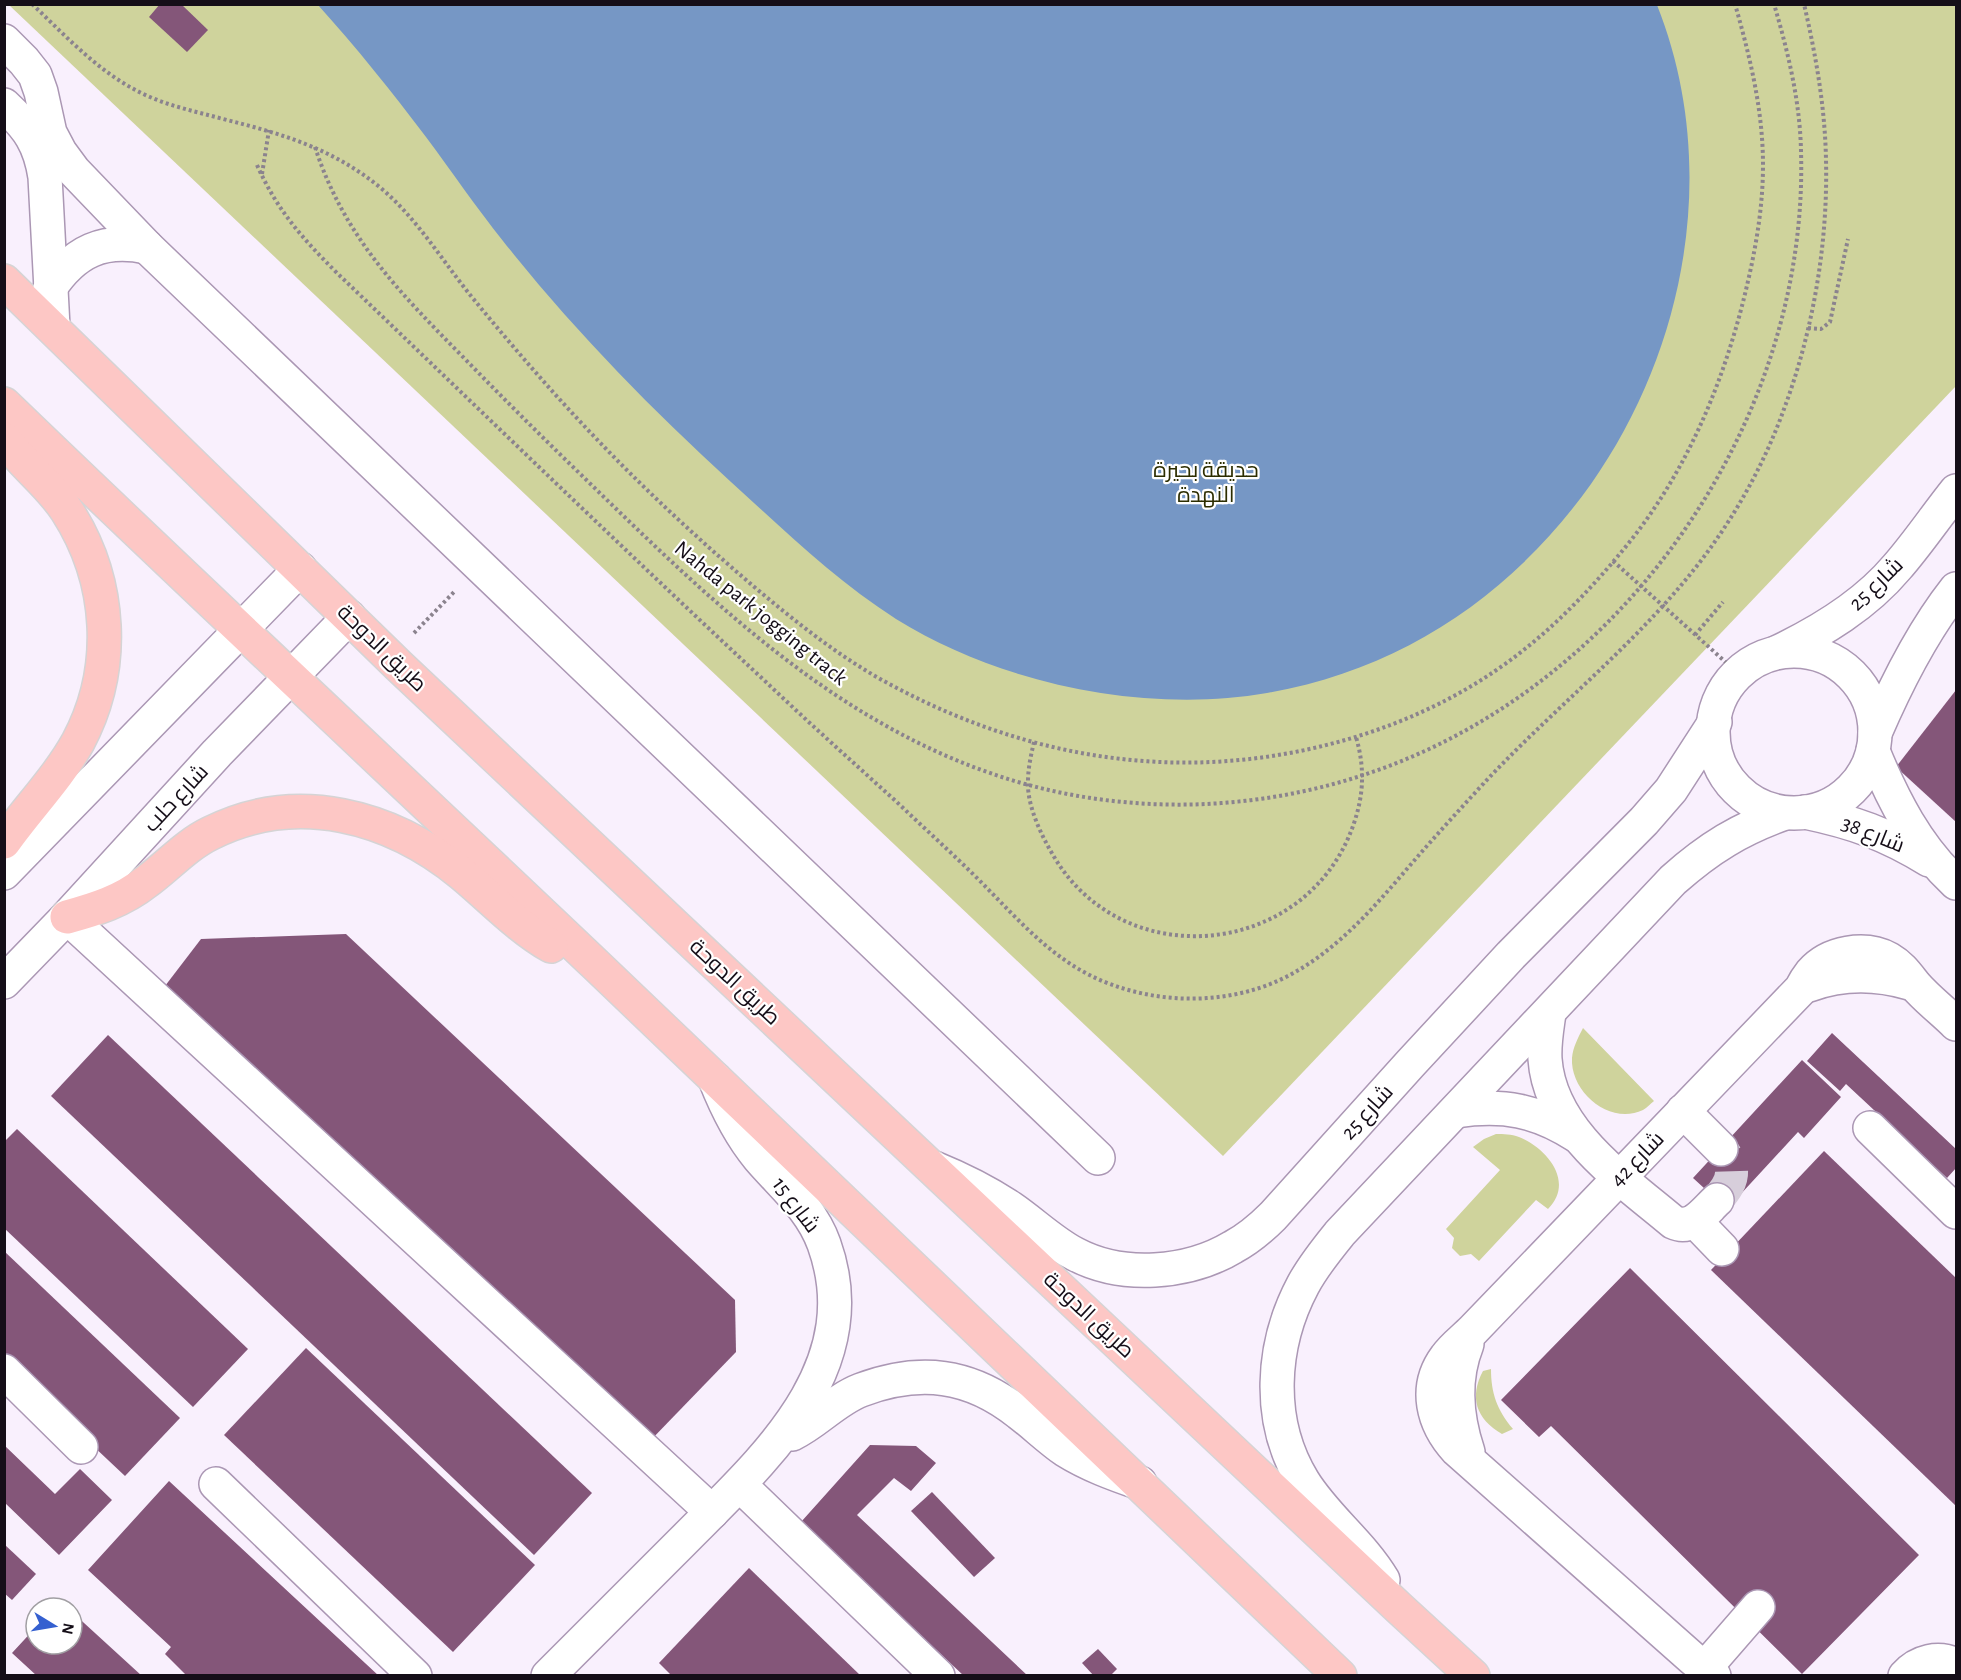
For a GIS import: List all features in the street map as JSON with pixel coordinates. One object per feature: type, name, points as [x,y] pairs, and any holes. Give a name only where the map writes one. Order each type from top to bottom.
[{"type":"main road","name":"طريق الدوحة","points":[[4,281],[391,657],[1473,1676]]},
{"type":"main road","points":[[4,404],[177,571],[598,966],[1340,1676]]},
{"type":"main road","points":[[4,439],[60,501],[80,532],[99,583],[104,611],[105,639],[98,693],[77,743],[63,766],[4,842]]},
{"type":"main road","points":[[67,917],[94,910],[128,895],[147,882],[185,848],[236,822],[281,812],[317,812],[344,815],[382,827],[418,843],[463,875],[540,939],[568,956],[598,966]]},
{"type":"street","points":[[4,41],[24,61],[34,75],[41,92],[53,327]]},
{"type":"street","points":[[4,105],[29,130],[60,152],[74,171],[147,247],[1098,1158]]},
{"type":"street","points":[[50,288],[75,260],[92,250],[129,243],[147,247]]},
{"type":"street","name":"شارع 25","points":[[1774,654],[1840,618],[1870,595],[1896,568],[1956,491]]},
{"type":"street","points":[[4,873],[300,569]]},
{"type":"street","points":[[1399,1608],[1381,1576],[1319,1504],[1302,1480],[1281,1426],[1277,1397],[1277,1367],[1282,1338],[1291,1310],[1304,1284],[1340,1233],[1666,887],[1714,847],[1737,834],[1760,822],[1824,807],[1841,799],[1855,786],[1866,769],[1895,687],[1919,642],[1956,589]]},
{"type":"street","name":"شارع حلب","points":[[4,982],[67,917],[217,753],[349,617]]},
{"type":"street","points":[[1795,813],[1764,808],[1746,797],[1731,782],[1720,764],[1714,743],[1715,722],[1722,696],[1739,674],[1755,661],[1774,654],[1794,651],[1816,654],[1836,662],[1853,676],[1866,694],[1873,715],[1874,742]]},
{"type":"street","name":"شارع 25","points":[[932,1167],[986,1192],[1075,1254],[1101,1264],[1129,1270],[1156,1270],[1209,1259],[1233,1248],[1254,1234],[1273,1216],[1511,955],[1644,821],[1671,790],[1715,722]]},
{"type":"street","name":"شارع 38","points":[[1874,742],[1899,808],[1922,845],[1947,874]]},
{"type":"street","name":"شارع 38","points":[[1795,813],[1841,820],[1875,831],[1907,847],[1947,874]]},
{"type":"street","points":[[67,917],[712,1512]]},
{"type":"street","name":"شارع 42","points":[[1709,1672],[1471,1462],[1458,1410],[1457,1384],[1462,1358],[1473,1330],[1801,988],[1824,980],[1847,976],[1882,977],[1916,986],[1956,1024]]},
{"type":"street","points":[[1549,1013],[1545,1036],[1545,1059],[1549,1083],[1565,1119],[1577,1136]]},
{"type":"street","name":"شارع 15","points":[[548,1676],[740,1485],[780,1440],[807,1400],[827,1353],[834,1323],[836,1295],[824,1243],[812,1219],[796,1197],[758,1156],[741,1132],[726,1106],[715,1079]]},
{"type":"street","points":[[1456,1111],[1488,1108],[1520,1111],[1559,1124],[1577,1136],[1620,1177],[1673,1222],[1684,1225],[1706,1211],[1722,1249]]},
{"type":"street","points":[[1683,1111],[1721,1149]]},
{"type":"street","points":[[1870,1128],[1956,1212]]},
{"type":"street","points":[[4,1371],[81,1447]]},
{"type":"street","name":"شارع 15","points":[[780,1440],[859,1390],[911,1377],[933,1376],[954,1379],[984,1390],[1018,1412],[1065,1450],[1091,1465],[1140,1483]]},
{"type":"street","points":[[216,1484],[415,1676]]},
{"type":"street","points":[[740,1485],[938,1676]]},
{"type":"street","points":[[1709,1672],[1758,1607]]},
{"type":"street","points":[[1905,1676],[1921,1664],[1936,1660],[1956,1665]]},
{"type":"path","name":"Nahda park jogging track","points":[[32,4],[88,57],[124,84],[163,102],[269,130],[315,147],[366,177],[410,216],[514,348],[615,459],[718,557],[785,613],[857,665],[896,687],[970,721],[1034,742],[1095,756],[1140,762],[1184,764],[1274,757],[1318,748],[1356,737],[1431,709],[1495,671],[1551,626],[1613,561],[1652,512],[1694,440],[1726,361],[1749,277],[1762,201],[1762,129],[1757,93],[1735,4]]},
{"type":"path","name":"Nahda park jogging track","points":[[315,147],[331,189],[349,224],[390,281],[419,312],[556,451],[683,573],[784,658],[852,707],[930,750],[1028,784],[1088,798],[1123,802],[1184,805],[1251,801],[1292,794],[1363,774],[1432,747],[1468,729],[1514,700],[1576,652],[1641,586],[1693,518],[1718,479],[1755,398],[1784,308],[1793,260],[1801,151],[1790,68],[1774,4]]},
{"type":"path","points":[[257,165],[288,220],[337,273],[768,684],[938,841],[1035,937],[1077,970],[1131,992],[1160,998],[1223,997],[1253,990],[1284,978],[1310,963],[1362,920],[1487,779],[1663,606],[1704,556],[1735,512],[1782,416],[1799,366],[1820,264],[1826,161],[1815,52],[1804,4]]},
{"type":"path","points":[[262,175],[269,130]]},
{"type":"path","points":[[1808,328],[1821,328],[1830,322],[1848,239]]},
{"type":"path","points":[[1613,561],[1739,674]]},
{"type":"path","points":[[391,657],[480,565]]},
{"type":"path","points":[[1695,635],[1723,602]]},
{"type":"path","points":[[1034,742],[1029,764],[1028,784],[1038,825],[1047,845],[1071,882],[1087,897],[1116,916],[1137,926],[1170,935],[1193,937],[1218,936],[1252,927],[1284,912],[1305,897],[1322,880],[1348,840],[1356,817],[1363,774],[1356,737]]},
{"type":"green space","name":"حديقة بحيرة النهدة","points":[[9,5],[1956,5],[1956,386],[1223,1156]]},
{"type":"green space","points":[[1583,1028],[1654,1101],[1643,1110],[1630,1114],[1618,1113],[1606,1110],[1585,1094],[1573,1071],[1572,1058]]},
{"type":"green space","points":[[1496,1134],[1519,1137],[1539,1149],[1554,1167],[1559,1188],[1556,1199],[1548,1209],[1536,1200],[1479,1261],[1471,1254],[1460,1256],[1452,1248],[1454,1238],[1446,1229],[1500,1170],[1473,1147]]},
{"type":"green space","points":[[1491,1369],[1496,1401],[1513,1429],[1502,1434],[1486,1421],[1476,1398],[1476,1390],[1483,1371]]},
{"type":"water","points":[[318,5],[1657,5],[1676,65],[1687,127],[1689,190],[1684,252],[1671,313],[1651,373],[1624,430],[1591,484],[1560,524],[1526,561],[1450,622],[1408,646],[1363,666],[1316,682],[1267,693],[1221,699],[1173,699],[1124,696],[1075,688],[1027,677],[937,642],[874,604],[790,536],[670,425],[556,305],[493,228],[387,87]]},
{"type":"building","points":[[160,4],[181,4],[208,30],[187,52],[149,17]]},
{"type":"building","points":[[1956,690],[1956,822],[1896,767]]},
{"type":"building","points":[[346,934],[735,1300],[736,1352],[648,1443],[165,986],[201,939]]},
{"type":"building","points":[[1832,1033],[1956,1149],[1956,1168],[1947,1178],[1846,1084],[1840,1091],[1807,1061]]},
{"type":"building","points":[[108,1035],[592,1493],[534,1555],[51,1096]]},
{"type":"building","points":[[1802,1060],[1841,1097],[1804,1138],[1798,1132],[1727,1209],[1693,1178]]},
{"type":"building","points":[[17,1129],[248,1349],[193,1407],[4,1228],[4,1142]]},
{"type":"building","points":[[1824,1151],[1956,1278],[1956,1506],[1711,1270]]},
{"type":"building","points":[[4,1251],[180,1418],[125,1476],[4,1362]]},
{"type":"building","points":[[1630,1268],[1919,1555],[1802,1674],[1551,1426],[1539,1437],[1501,1400]]},
{"type":"building","points":[[306,1348],[535,1565],[453,1652],[224,1435]]},
{"type":"building","points":[[4,1445],[55,1494],[80,1469],[112,1500],[59,1555],[4,1502]]},
{"type":"building","points":[[870,1445],[916,1446],[936,1463],[911,1491],[894,1478],[857,1515],[1028,1676],[964,1676],[801,1522]]},
{"type":"building","points":[[169,1481],[379,1676],[187,1676],[165,1654],[171,1647],[88,1570]]},
{"type":"building","points":[[932,1492],[995,1558],[974,1577],[911,1511]]},
{"type":"building","points":[[4,1544],[36,1574],[12,1600],[4,1593]]},
{"type":"building","points":[[749,1568],[861,1676],[672,1676],[659,1663]]},
{"type":"building","points":[[84,1623],[142,1676],[37,1676],[12,1653],[24,1640],[24,1656],[84,1656]]},
{"type":"building","points":[[1098,1649],[1117,1669],[1110,1676],[1094,1676],[1082,1663]]},
{"type":"tunnel","points":[[1717,1200],[1727,1187],[1731,1175],[1730,1163],[1721,1149]]}]
